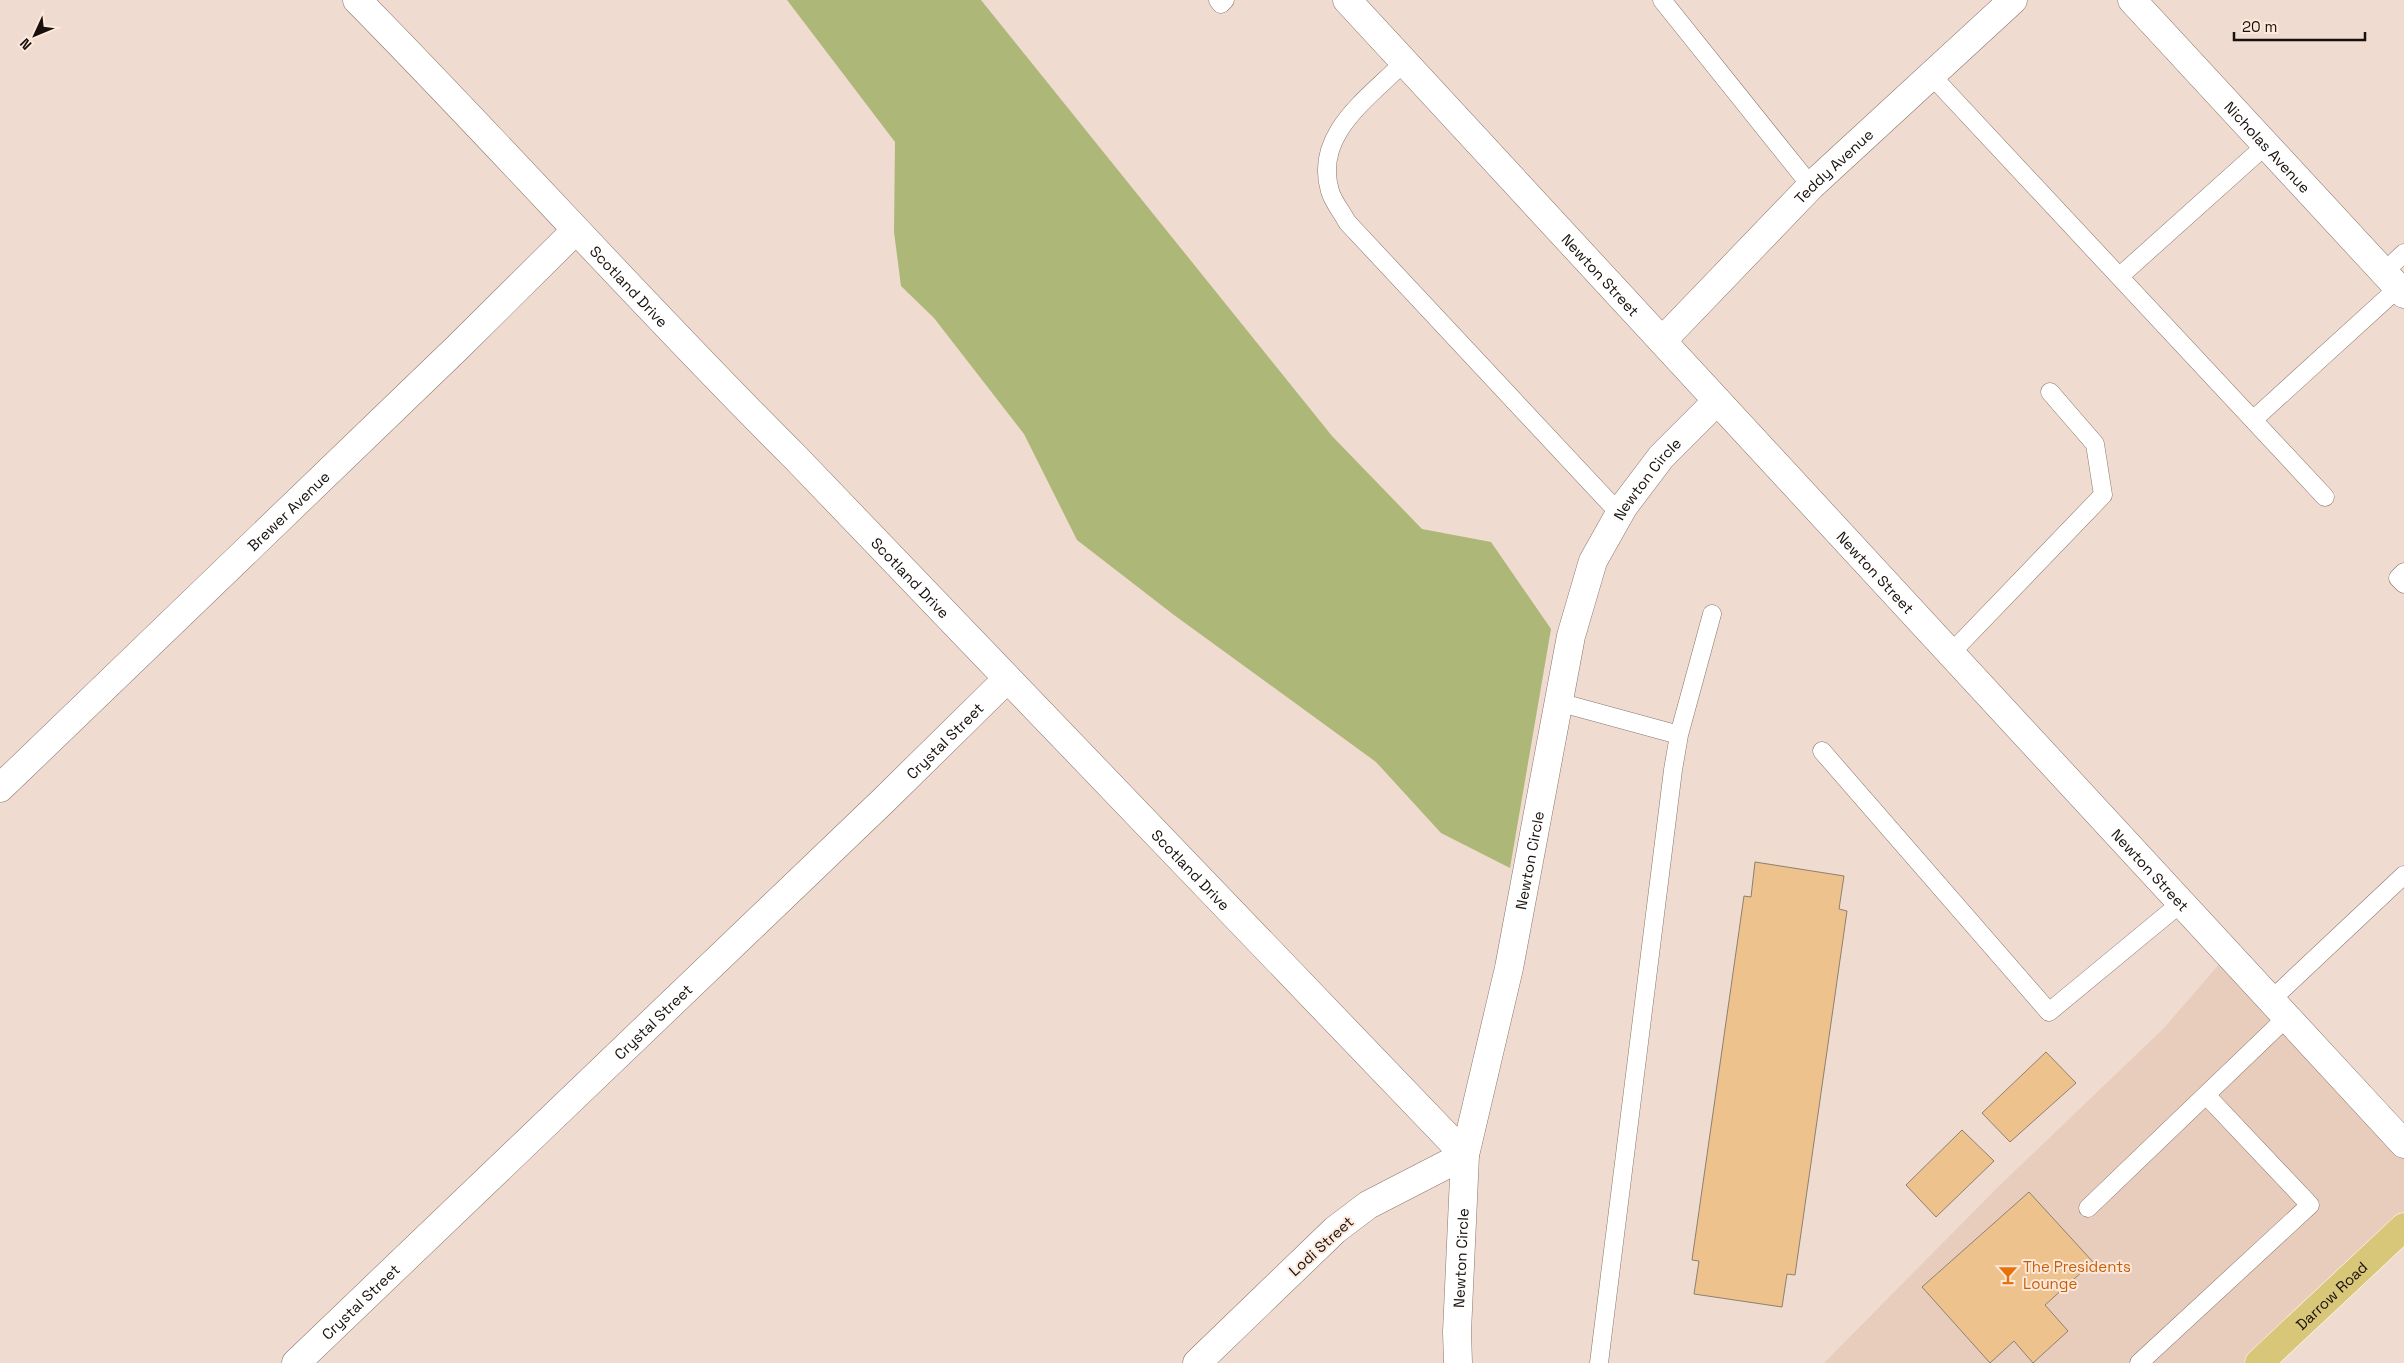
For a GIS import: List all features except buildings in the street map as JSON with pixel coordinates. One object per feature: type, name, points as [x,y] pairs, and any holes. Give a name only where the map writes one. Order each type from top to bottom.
[{"type":"main road","name":"Darrow Road","points":[[2259,1363],[2404,1228]]},
{"type":"street","name":"Scotland Drive","points":[[357,0],[468,112],[575,231],[1465,1155]]},
{"type":"street","name":"Newton Street","points":[[1347,0],[2404,1144]]},
{"type":"street","name":"Teddy Avenue","points":[[1662,341],[1811,186],[2013,0]]},
{"type":"street","name":"Nicholas Avenue","points":[[2132,0],[2395,285]]},
{"type":"street","name":"Brewer Avenue","points":[[0,788],[457,348],[575,231]]},
{"type":"street","name":"Newton Circle","points":[[1458,1363],[1457,1332],[1465,1155],[1509,968],[1571,636],[1593,561],[1619,513],[1661,457],[1717,401]]},
{"type":"street","name":"Crystal Street","points":[[296,1363],[877,807],[1007,679]]},
{"type":"street","name":"Lodi Street","points":[[1197,1363],[1342,1225],[1368,1205],[1465,1155]]},
{"type":"lane","points":[[1218,0],[1221,4],[1225,0]]},
{"type":"lane","points":[[1662,0],[1811,186]]},
{"type":"lane","points":[[1404,62],[1342,125],[1329,147],[1326,166],[1330,192],[1347,222],[1619,513]]},
{"type":"lane","points":[[1931,75],[2325,497]]},
{"type":"lane","points":[[2120,276],[2266,145]]},
{"type":"lane","points":[[2253,420],[2395,285],[2404,253]]},
{"type":"lane","points":[[1950,654],[2103,495],[2095,444],[2050,392]]},
{"type":"lane","points":[[2404,572],[2398,578],[2404,584]]},
{"type":"lane","points":[[1599,1363],[1673,770],[1679,735],[1712,614]]},
{"type":"lane","points":[[1558,702],[1679,735]]},
{"type":"lane","points":[[1822,750],[2049,1012],[2181,903]]},
{"type":"lane","points":[[2088,1208],[2206,1095],[2279,1009],[2404,875]]},
{"type":"lane","points":[[2139,1363],[2310,1205],[2206,1095]]},
{"type":"shaded area","points":[[2228,954],[2404,1144],[2404,1227],[2258,1363],[1824,1363],[1998,1187],[2164,1028]]},
{"type":"green space","points":[[787,0],[981,0],[1332,436],[1422,529],[1491,542],[1551,629],[1510,868],[1441,833],[1376,762],[1174,615],[1077,540],[1024,434],[934,318],[901,286],[894,232],[895,142]]},
{"type":"place","name":"The Presidents Lounge","points":[[2008,1275]]}]
